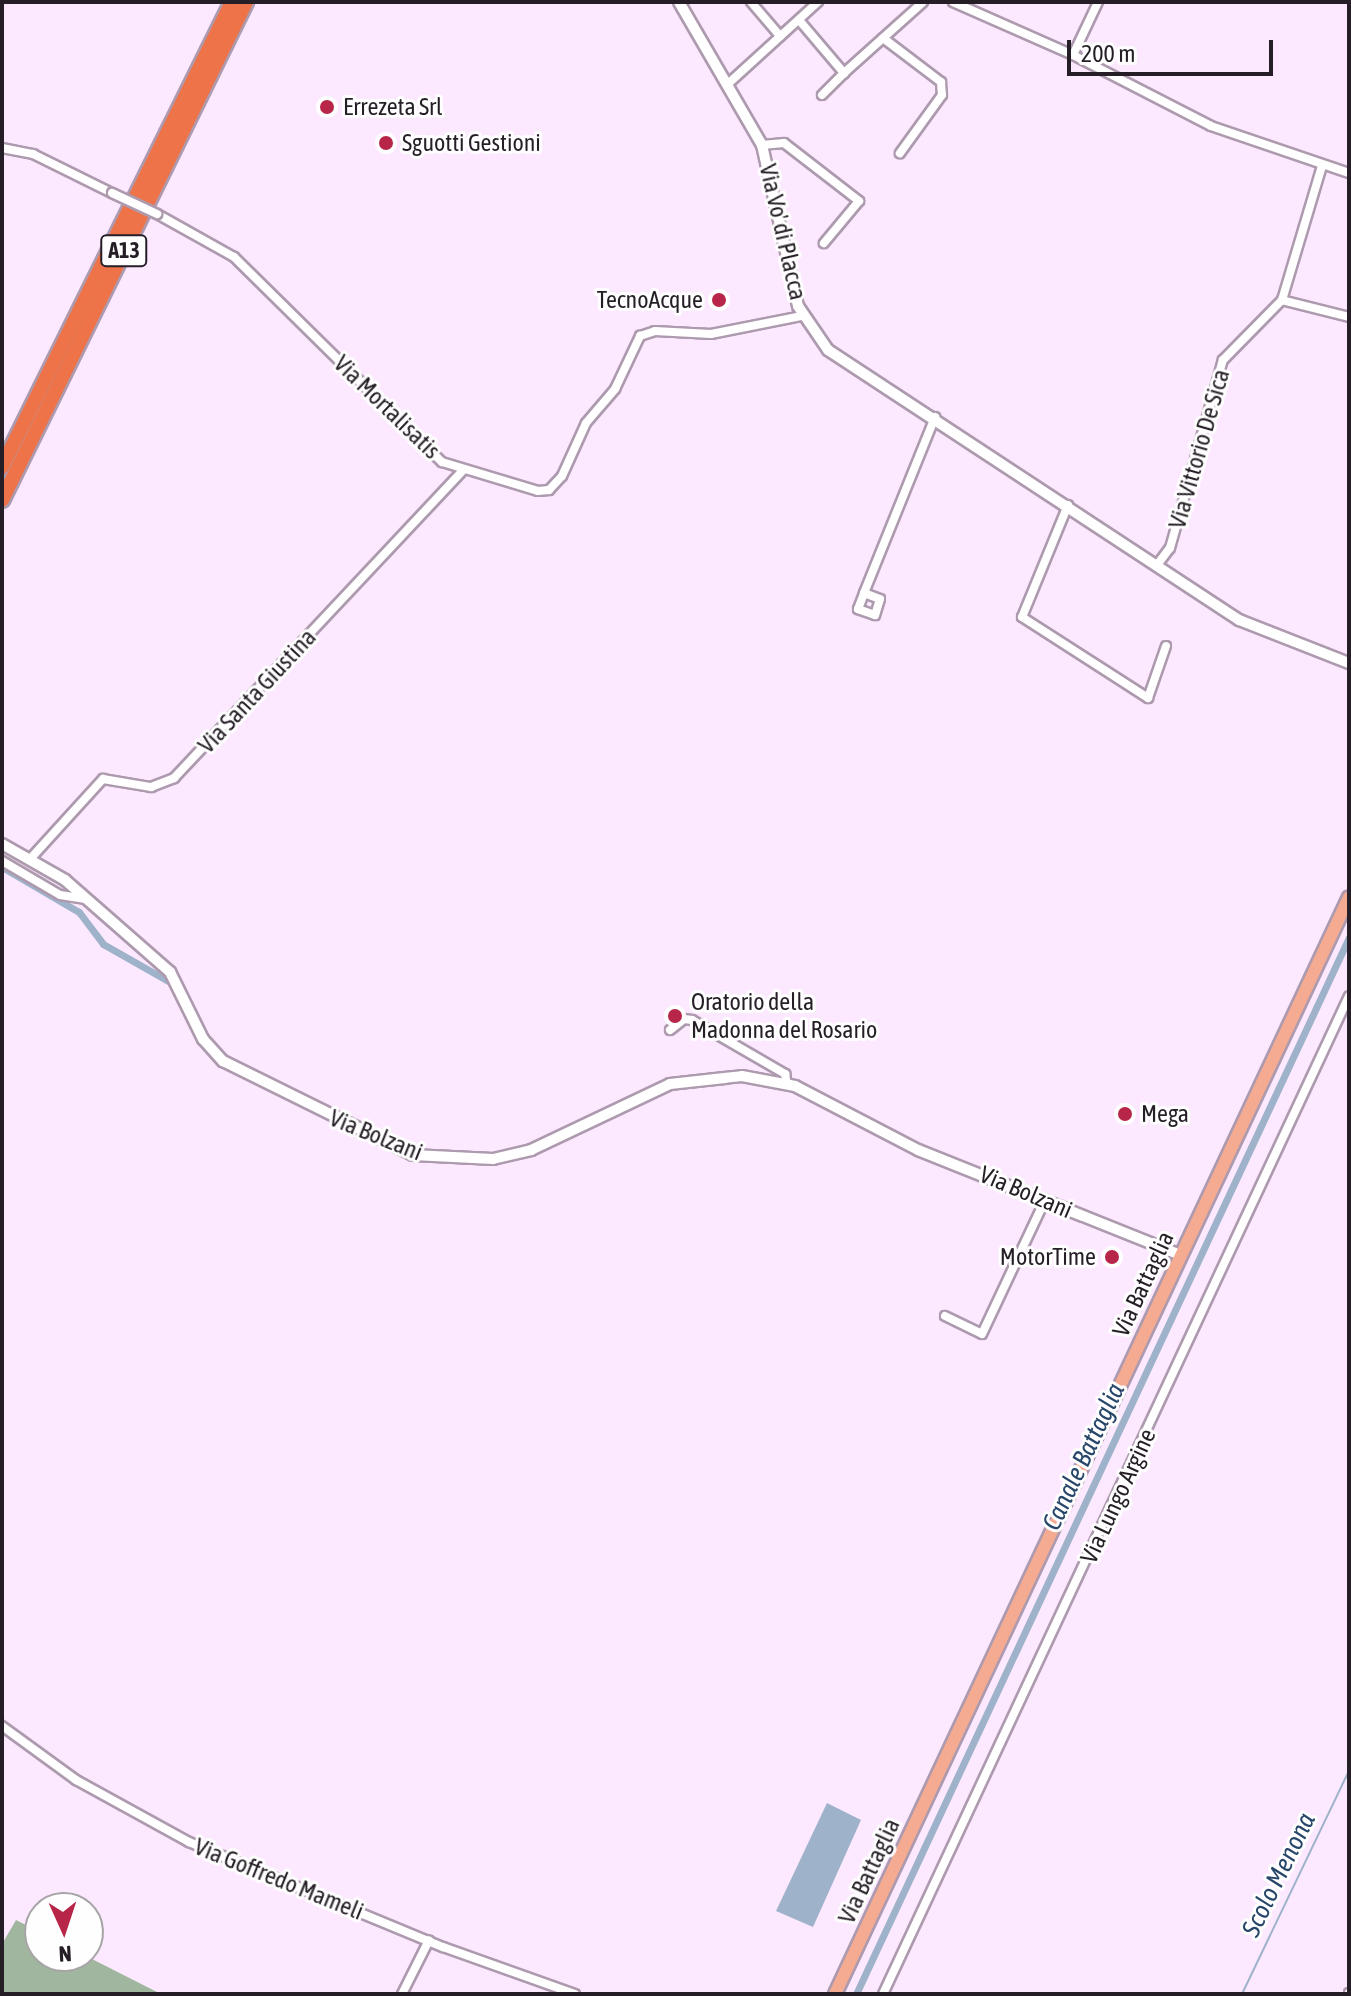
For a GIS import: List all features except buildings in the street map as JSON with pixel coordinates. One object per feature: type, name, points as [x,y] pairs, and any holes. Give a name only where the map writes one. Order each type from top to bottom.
[{"type":"highway","name":"A13","points":[[2,467],[232,2]]},
{"type":"highway","name":"A13","points":[[2,500],[246,2]]},
{"type":"main road","name":"Via Battaglia","points":[[835,1994],[1349,897]]},
{"type":"street","name":"Via Vo' di Placca","points":[[679,2],[730,82],[762,145],[800,311],[828,350],[935,416],[1157,565],[1265,633],[1349,663]]},
{"type":"street","points":[[751,2],[780,36]]},
{"type":"street","points":[[730,82],[818,2]]},
{"type":"street","points":[[822,95],[923,2]]},
{"type":"street","points":[[953,2],[1073,55],[1211,126],[1349,173]]},
{"type":"street","points":[[1073,55],[1098,2]]},
{"type":"street","points":[[799,20],[844,73]]},
{"type":"street","points":[[883,38],[941,82],[942,95],[900,153]]},
{"type":"street","points":[[762,145],[784,143],[859,201],[824,243]]},
{"type":"street","name":"Via Mortalisatis","points":[[2,148],[33,154],[157,214],[234,257],[429,451],[462,471],[544,492],[562,476],[586,423],[615,389],[640,336],[655,331],[711,334],[800,311]]},
{"type":"street","name":"Via Vittorio De Sica","points":[[1157,565],[1170,548],[1223,360],[1282,300],[1322,166]]},
{"type":"street","points":[[1282,300],[1349,317]]},
{"type":"street","points":[[864,593],[935,416]]},
{"type":"street","name":"Via Santa Giustina","points":[[31,858],[103,779],[151,787],[174,778],[462,471]]},
{"type":"street","points":[[1068,505],[1022,617],[1148,698],[1166,646]]},
{"type":"street","name":"Via Bolzani","points":[[2,844],[31,858],[86,899],[170,972],[203,1039],[223,1061],[413,1155],[466,1161],[531,1150],[643,1093],[695,1078],[742,1076],[787,1084],[918,1150],[1181,1255]]},
{"type":"street","name":"Via Bolzani","points":[[2,861],[60,895],[86,899]]},
{"type":"street","name":"Via Lungo Argine","points":[[883,1994],[1349,996]]},
{"type":"street","name":"Via Bolzani","points":[[670,1030],[684,1019],[692,1020],[785,1074],[787,1084]]},
{"type":"street","points":[[945,1316],[982,1334],[1045,1200]]},
{"type":"street","name":"Via Goffredo Mameli","points":[[2,1726],[76,1780],[189,1842],[553,1990],[575,1994]]},
{"type":"street","points":[[402,1994],[429,1940]]},
{"type":"green space","points":[[16,1920],[24,1924],[24,1972],[104,1972],[104,1965],[161,1994],[2,1994],[2,1944]]},
{"type":"water","points":[[827,1803],[861,1820],[813,1927],[776,1911]]},
{"type":"waterway","points":[[2,867],[79,912],[103,944],[170,982]]},
{"type":"waterway","name":"Canale Battaglia","points":[[856,1994],[1349,937]]},
{"type":"waterway","name":"Scolo Menona","points":[[1242,1994],[1349,1771]]},
{"type":"place","name":"Errezeta Srl","points":[[327,107]]},
{"type":"place","name":"Sguotti Gestioni","points":[[386,143]]},
{"type":"place","name":"TecnoAcque","points":[[719,300]]},
{"type":"place","name":"Oratorio della Madonna del Rosario","points":[[675,1016]]},
{"type":"place","name":"Mega","points":[[1125,1114]]},
{"type":"place","name":"MotorTime","points":[[1112,1257]]}]
